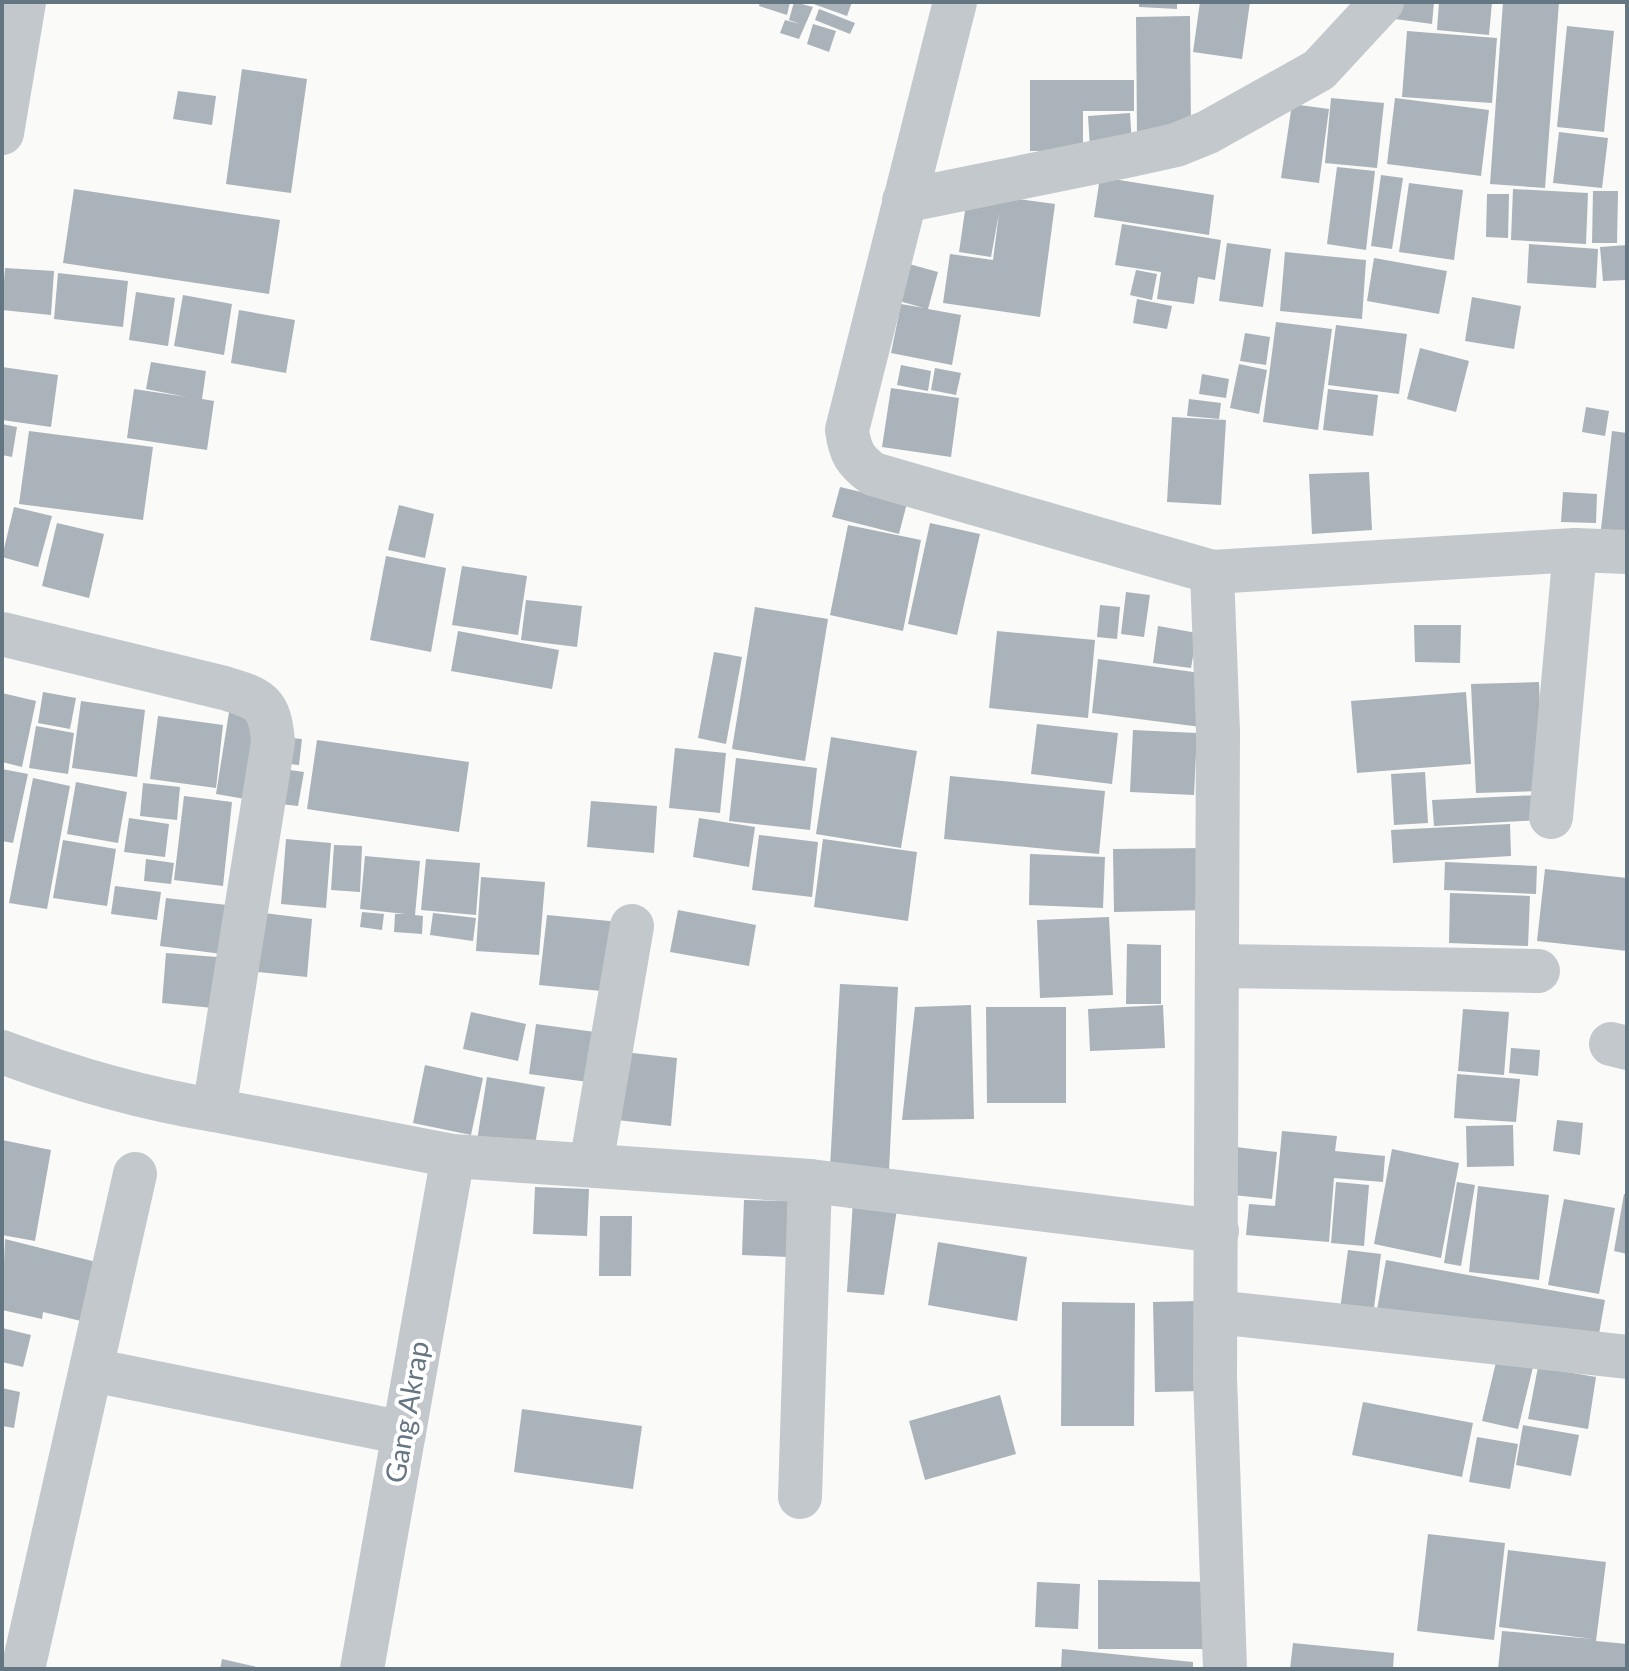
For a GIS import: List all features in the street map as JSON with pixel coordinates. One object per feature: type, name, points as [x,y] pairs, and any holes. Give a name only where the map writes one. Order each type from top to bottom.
[{"type":"street","points":[[2,133],[24,2]]},
{"type":"street","points":[[955,2],[847,430],[856,462],[873,474],[1212,572],[1575,550],[1627,552]]},
{"type":"street","points":[[904,201],[1161,148],[1208,132],[1319,70],[1382,2]]},
{"type":"street","points":[[1551,817],[1575,550]]},
{"type":"street","points":[[1212,572],[1218,732],[1216,1312],[1225,1669]]},
{"type":"street","points":[[2,634],[224,688],[252,697],[264,705],[271,718],[273,742],[214,1110]]},
{"type":"street","points":[[591,1165],[632,926]]},
{"type":"street","points":[[1219,966],[1538,971]]},
{"type":"street","points":[[2,1052],[71,1078],[132,1095],[453,1156],[810,1181],[1217,1231]]},
{"type":"street","name":"Gang Akrap","points":[[362,1669],[453,1156]]},
{"type":"street","points":[[23,1669],[135,1174]]},
{"type":"street","points":[[800,1497],[810,1181]]},
{"type":"street","points":[[1216,1312],[1627,1357]]},
{"type":"street","points":[[92,1370],[404,1433]]},
{"type":"building","points":[[760,2],[790,2],[787,15],[759,6]]},
{"type":"building","points":[[794,2],[813,7],[799,39],[780,33],[785,20],[800,24],[789,20]]},
{"type":"building","points":[[808,2],[852,2],[847,16]]},
{"type":"building","points":[[1139,2],[1177,2],[1177,9],[1139,7]]},
{"type":"building","points":[[1200,2],[1250,2],[1242,59],[1193,52]]},
{"type":"building","points":[[1397,2],[1434,2],[1432,24],[1395,19]]},
{"type":"building","points":[[1439,2],[1492,2],[1489,35],[1437,30]]},
{"type":"building","points":[[1503,2],[1559,2],[1545,188],[1490,184]]},
{"type":"building","points":[[819,9],[855,23],[850,34],[815,20]]},
{"type":"building","points":[[1190,16],[1191,134],[1137,134],[1136,17]]},
{"type":"building","points":[[813,24],[836,31],[829,52],[807,44]]},
{"type":"building","points":[[1567,26],[1614,31],[1604,132],[1557,127]]},
{"type":"building","points":[[1407,31],[1497,38],[1492,103],[1402,97]]},
{"type":"building","points":[[242,69],[307,79],[291,193],[226,184]]},
{"type":"building","points":[[1030,80],[1134,80],[1134,111],[1083,111],[1083,151],[1030,151]]},
{"type":"building","points":[[178,91],[216,96],[212,125],[173,119]]},
{"type":"building","points":[[1331,98],[1384,103],[1377,168],[1325,163]]},
{"type":"building","points":[[1395,98],[1489,110],[1481,176],[1387,164]]},
{"type":"building","points":[[1292,104],[1329,109],[1319,183],[1281,178]]},
{"type":"building","points":[[1130,113],[1132,145],[1090,148],[1088,116]]},
{"type":"building","points":[[1559,132],[1608,138],[1602,188],[1553,183]]},
{"type":"building","points":[[1337,167],[1375,171],[1366,250],[1327,244]]},
{"type":"building","points":[[1381,175],[1403,178],[1392,249],[1371,246]]},
{"type":"building","points":[[1100,177],[1214,195],[1209,235],[1094,217]]},
{"type":"building","points":[[1409,183],[1463,190],[1454,260],[1399,252]]},
{"type":"building","points":[[74,189],[280,220],[269,294],[63,263]]},
{"type":"building","points":[[1513,189],[1588,193],[1586,244],[1511,240]]},
{"type":"building","points":[[1593,191],[1618,191],[1617,243],[1592,243]]},
{"type":"building","points":[[1487,194],[1509,194],[1508,238],[1486,237]]},
{"type":"building","points":[[967,197],[1002,197],[1055,204],[1040,317],[943,303],[950,254],[993,260],[999,213],[991,257],[959,252]]},
{"type":"building","points":[[1122,224],[1221,240],[1215,280],[1198,277],[1194,304],[1157,299],[1161,272],[1115,265]]},
{"type":"building","points":[[1227,243],[1271,249],[1263,307],[1219,301]]},
{"type":"building","points":[[1529,244],[1598,249],[1596,288],[1527,283]]},
{"type":"building","points":[[1627,245],[1627,280],[1603,281],[1600,247]]},
{"type":"building","points":[[1285,252],[1366,260],[1362,319],[1280,311]]},
{"type":"building","points":[[1374,258],[1447,271],[1439,314],[1367,301]]},
{"type":"building","points":[[902,262],[938,272],[928,309],[961,315],[952,365],[891,353],[901,304],[924,308],[892,299]]},
{"type":"building","points":[[5,268],[54,271],[51,315],[2,310]]},
{"type":"building","points":[[1136,270],[1157,274],[1152,300],[1130,295]]},
{"type":"building","points":[[58,273],[128,281],[123,327],[54,319]]},
{"type":"building","points":[[136,292],[175,298],[168,346],[129,340]]},
{"type":"building","points":[[183,295],[232,304],[224,355],[174,346]]},
{"type":"building","points":[[1472,297],[1521,306],[1514,349],[1465,341]]},
{"type":"building","points":[[1137,299],[1172,306],[1167,329],[1133,323]]},
{"type":"building","points":[[239,310],[295,320],[286,373],[231,363]]},
{"type":"building","points":[[1276,322],[1332,329],[1318,430],[1263,422]]},
{"type":"building","points":[[1336,325],[1407,334],[1399,394],[1328,385]]},
{"type":"building","points":[[1245,333],[1270,337],[1266,365],[1240,361]]},
{"type":"building","points":[[1420,348],[1469,361],[1456,412],[1407,399]]},
{"type":"building","points":[[151,362],[206,371],[202,399],[214,401],[207,450],[127,438],[134,389],[187,397],[146,389]]},
{"type":"building","points":[[1239,364],[1267,370],[1259,414],[1230,408]]},
{"type":"building","points":[[901,365],[931,371],[928,391],[897,385]]},
{"type":"building","points":[[2,367],[58,375],[51,427],[2,420]]},
{"type":"building","points":[[935,368],[961,373],[956,395],[931,390]]},
{"type":"building","points":[[1202,374],[1229,379],[1226,398],[1199,394]]},
{"type":"building","points":[[891,388],[959,398],[951,457],[882,447]]},
{"type":"building","points":[[1328,389],[1378,395],[1373,436],[1323,430]]},
{"type":"building","points":[[1189,399],[1221,403],[1219,419],[1187,416]]},
{"type":"building","points":[[1586,407],[1609,411],[1605,436],[1582,432]]},
{"type":"building","points":[[1172,417],[1226,420],[1221,505],[1167,502]]},
{"type":"building","points":[[2,424],[17,427],[12,457],[2,455]]},
{"type":"building","points":[[29,431],[153,447],[143,520],[19,504]]},
{"type":"building","points":[[1612,431],[1627,433],[1627,532],[1601,529]]},
{"type":"building","points":[[1369,472],[1372,530],[1312,534],[1309,474]]},
{"type":"building","points":[[840,487],[907,503],[899,534],[832,517]]},
{"type":"building","points":[[1563,492],[1597,494],[1596,523],[1561,522]]},
{"type":"building","points":[[399,505],[434,514],[425,558],[388,550]]},
{"type":"building","points":[[14,507],[52,516],[38,567],[2,557]]},
{"type":"building","points":[[57,523],[104,534],[89,598],[42,586]]},
{"type":"building","points":[[930,523],[980,534],[957,635],[908,624]]},
{"type":"building","points":[[848,525],[921,540],[903,631],[830,615]]},
{"type":"building","points":[[386,556],[446,568],[431,652],[370,640]]},
{"type":"building","points":[[462,566],[527,576],[518,635],[452,625]]},
{"type":"building","points":[[1126,592],[1150,595],[1144,637],[1121,634]]},
{"type":"building","points":[[526,600],[582,606],[577,647],[521,640]]},
{"type":"building","points":[[1100,605],[1120,607],[1117,639],[1097,637]]},
{"type":"building","points":[[755,607],[828,619],[805,761],[732,749]]},
{"type":"building","points":[[1414,625],[1461,625],[1460,663],[1415,662]]},
{"type":"building","points":[[1158,626],[1197,633],[1191,668],[1153,663]]},
{"type":"building","points":[[458,631],[559,650],[552,689],[451,671]]},
{"type":"building","points":[[997,631],[1095,640],[1088,718],[989,708]]},
{"type":"building","points":[[714,652],[742,657],[726,744],[698,738]]},
{"type":"building","points":[[1098,659],[1208,674],[1201,727],[1092,713]]},
{"type":"building","points":[[1539,682],[1543,791],[1476,793],[1471,684]]},
{"type":"building","points":[[43,692],[76,698],[70,729],[38,723]]},
{"type":"building","points":[[1466,692],[1471,764],[1357,773],[1351,701]]},
{"type":"building","points":[[2,693],[36,701],[22,767],[2,762]]},
{"type":"building","points":[[81,701],[145,710],[137,777],[72,768]]},
{"type":"building","points":[[230,706],[265,712],[251,800],[216,794]]},
{"type":"building","points":[[158,716],[223,725],[216,788],[150,779]]},
{"type":"building","points":[[1037,724],[1118,733],[1112,784],[1031,774]]},
{"type":"building","points":[[36,726],[74,733],[68,774],[29,768]]},
{"type":"building","points":[[1133,730],[1197,733],[1194,795],[1130,792]]},
{"type":"building","points":[[281,737],[302,739],[299,765],[278,763]]},
{"type":"building","points":[[831,737],[917,751],[901,848],[816,834]]},
{"type":"building","points":[[317,740],[469,762],[459,832],[307,809]]},
{"type":"building","points":[[675,748],[726,753],[720,813],[669,808]]},
{"type":"building","points":[[736,758],[817,768],[810,830],[729,821]]},
{"type":"building","points":[[276,768],[304,772],[298,806],[271,803]]},
{"type":"building","points":[[2,769],[28,774],[13,843],[2,841]]},
{"type":"building","points":[[1425,772],[1428,823],[1394,825],[1391,774]]},
{"type":"building","points":[[950,776],[1105,791],[1099,854],[944,839]]},
{"type":"building","points":[[33,778],[70,786],[47,909],[9,903]]},
{"type":"building","points":[[76,782],[127,792],[118,843],[67,834]]},
{"type":"building","points":[[143,783],[180,787],[177,820],[140,816]]},
{"type":"building","points":[[1538,795],[1540,820],[1434,826],[1432,800]]},
{"type":"building","points":[[184,796],[232,802],[223,886],[174,880]]},
{"type":"building","points":[[591,801],[657,806],[654,853],[587,847]]},
{"type":"building","points":[[129,818],[169,824],[165,857],[124,852]]},
{"type":"building","points":[[699,818],[755,827],[749,867],[693,857]]},
{"type":"building","points":[[1510,824],[1511,856],[1393,863],[1391,830]]},
{"type":"building","points":[[759,835],[818,842],[812,897],[752,890]]},
{"type":"building","points":[[286,839],[331,843],[326,908],[281,904]]},
{"type":"building","points":[[823,839],[917,852],[908,921],[814,907]]},
{"type":"building","points":[[63,840],[116,849],[107,906],[53,898]]},
{"type":"building","points":[[334,845],[362,846],[360,892],[331,890]]},
{"type":"building","points":[[1208,848],[1209,910],[1114,912],[1113,849]]},
{"type":"building","points":[[1030,854],[1105,857],[1103,908],[1029,905]]},
{"type":"building","points":[[365,856],[420,861],[415,915],[423,916],[422,934],[394,932],[395,914],[405,914],[360,909]]},
{"type":"building","points":[[146,859],[174,863],[171,884],[144,881]]},
{"type":"building","points":[[426,859],[480,863],[476,915],[421,910]]},
{"type":"building","points":[[1445,862],[1537,866],[1536,894],[1444,890]]},
{"type":"building","points":[[1545,869],[1627,878],[1627,951],[1537,941]]},
{"type":"building","points":[[481,877],[545,882],[539,955],[476,951]]},
{"type":"building","points":[[115,886],[161,892],[157,920],[111,914]]},
{"type":"building","points":[[1450,893],[1530,896],[1528,946],[1449,943]]},
{"type":"building","points":[[166,898],[227,905],[222,954],[160,946]]},
{"type":"building","points":[[678,910],[756,925],[749,966],[670,952]]},
{"type":"building","points":[[362,912],[384,914],[382,930],[360,927]]},
{"type":"building","points":[[264,913],[312,919],[307,977],[258,972]]},
{"type":"building","points":[[433,913],[476,918],[473,941],[430,935]]},
{"type":"building","points":[[547,915],[620,922],[612,992],[539,985]]},
{"type":"building","points":[[1109,917],[1113,995],[1040,998],[1037,920]]},
{"type":"building","points":[[1127,944],[1161,945],[1161,1004],[1126,1004]]},
{"type":"building","points":[[166,953],[217,957],[213,1008],[162,1003]]},
{"type":"building","points":[[840,984],[898,987],[889,1171],[830,1168]]},
{"type":"building","points":[[971,1005],[974,1119],[902,1120],[915,1007]]},
{"type":"building","points":[[1163,1005],[1165,1048],[1090,1051],[1088,1009]]},
{"type":"building","points":[[986,1007],[1066,1007],[1066,1103],[987,1103]]},
{"type":"building","points":[[1463,1009],[1509,1012],[1504,1075],[1458,1071]]},
{"type":"building","points":[[471,1012],[526,1024],[518,1061],[463,1049]]},
{"type":"building","points":[[536,1024],[595,1032],[588,1082],[529,1074]]},
{"type":"building","points":[[1511,1048],[1540,1050],[1538,1076],[1509,1073]]},
{"type":"building","points":[[624,1052],[677,1058],[671,1126],[617,1120]]},
{"type":"building","points":[[425,1065],[483,1078],[471,1135],[413,1123]]},
{"type":"building","points":[[1457,1074],[1520,1079],[1516,1122],[1454,1118]]},
{"type":"building","points":[[487,1077],[545,1087],[533,1156],[476,1147]]},
{"type":"building","points":[[1557,1120],[1583,1123],[1580,1155],[1553,1151]]},
{"type":"building","points":[[1513,1125],[1514,1166],[1467,1167],[1466,1126]]},
{"type":"building","points":[[1282,1131],[1337,1136],[1335,1151],[1385,1156],[1383,1182],[1334,1178],[1329,1242],[1246,1235],[1249,1204],[1275,1206]]},
{"type":"building","points":[[2,1140],[51,1150],[35,1241],[2,1235]]},
{"type":"building","points":[[1228,1146],[1277,1152],[1272,1199],[1223,1194]]},
{"type":"building","points":[[1392,1149],[1459,1163],[1441,1258],[1374,1244]]},
{"type":"building","points":[[1336,1182],[1369,1185],[1364,1246],[1331,1243]]},
{"type":"building","points":[[1457,1182],[1475,1185],[1461,1266],[1444,1263]]},
{"type":"building","points":[[1478,1186],[1549,1195],[1539,1280],[1469,1272]]},
{"type":"building","points":[[535,1187],[589,1189],[587,1236],[533,1234]]},
{"type":"building","points":[[1624,1194],[1627,1194],[1627,1254],[1614,1251]]},
{"type":"building","points":[[1564,1199],[1615,1208],[1599,1294],[1548,1285]]},
{"type":"building","points":[[744,1200],[790,1201],[788,1257],[742,1255]]},
{"type":"building","points":[[853,1201],[897,1209],[884,1295],[847,1292]]},
{"type":"building","points":[[600,1216],[632,1216],[631,1276],[599,1276]]},
{"type":"building","points":[[5,1239],[112,1266],[98,1325],[43,1312],[42,1319],[2,1310]]},
{"type":"building","points":[[938,1242],[1027,1257],[1017,1321],[928,1305]]},
{"type":"building","points":[[1348,1250],[1381,1254],[1373,1315],[1340,1310]]},
{"type":"building","points":[[1386,1260],[1605,1300],[1596,1351],[1377,1310]]},
{"type":"building","points":[[1201,1301],[1203,1391],[1155,1392],[1153,1302]]},
{"type":"building","points":[[1062,1302],[1135,1303],[1134,1426],[1061,1426]]},
{"type":"building","points":[[2,1328],[31,1335],[23,1367],[2,1362]]},
{"type":"building","points":[[1497,1358],[1533,1367],[1518,1429],[1482,1421]]},
{"type":"building","points":[[1538,1367],[1596,1377],[1588,1429],[1528,1419]]},
{"type":"building","points":[[2,1388],[20,1392],[14,1428],[2,1426]]},
{"type":"building","points":[[1000,1395],[1016,1454],[925,1480],[909,1421]]},
{"type":"building","points":[[1363,1402],[1473,1423],[1462,1477],[1352,1455]]},
{"type":"building","points":[[522,1409],[642,1426],[633,1489],[514,1472]]},
{"type":"building","points":[[1523,1425],[1579,1435],[1571,1476],[1516,1465]]},
{"type":"building","points":[[1477,1437],[1518,1444],[1510,1489],[1469,1482]]},
{"type":"building","points":[[1428,1534],[1505,1543],[1494,1640],[1417,1631]]},
{"type":"building","points":[[1508,1550],[1606,1562],[1596,1641],[1627,1644],[1627,1669],[1498,1669],[1502,1631],[1593,1639],[1499,1627]]},
{"type":"building","points":[[1098,1580],[1209,1582],[1209,1649],[1098,1649]]},
{"type":"building","points":[[1037,1582],[1080,1584],[1078,1629],[1035,1627]]},
{"type":"building","points":[[1293,1643],[1394,1653],[1393,1669],[1290,1669]]},
{"type":"building","points":[[1062,1649],[1193,1662],[1193,1669],[1061,1669]]},
{"type":"building","points":[[222,1659],[261,1668],[261,1669],[220,1669]]}]
